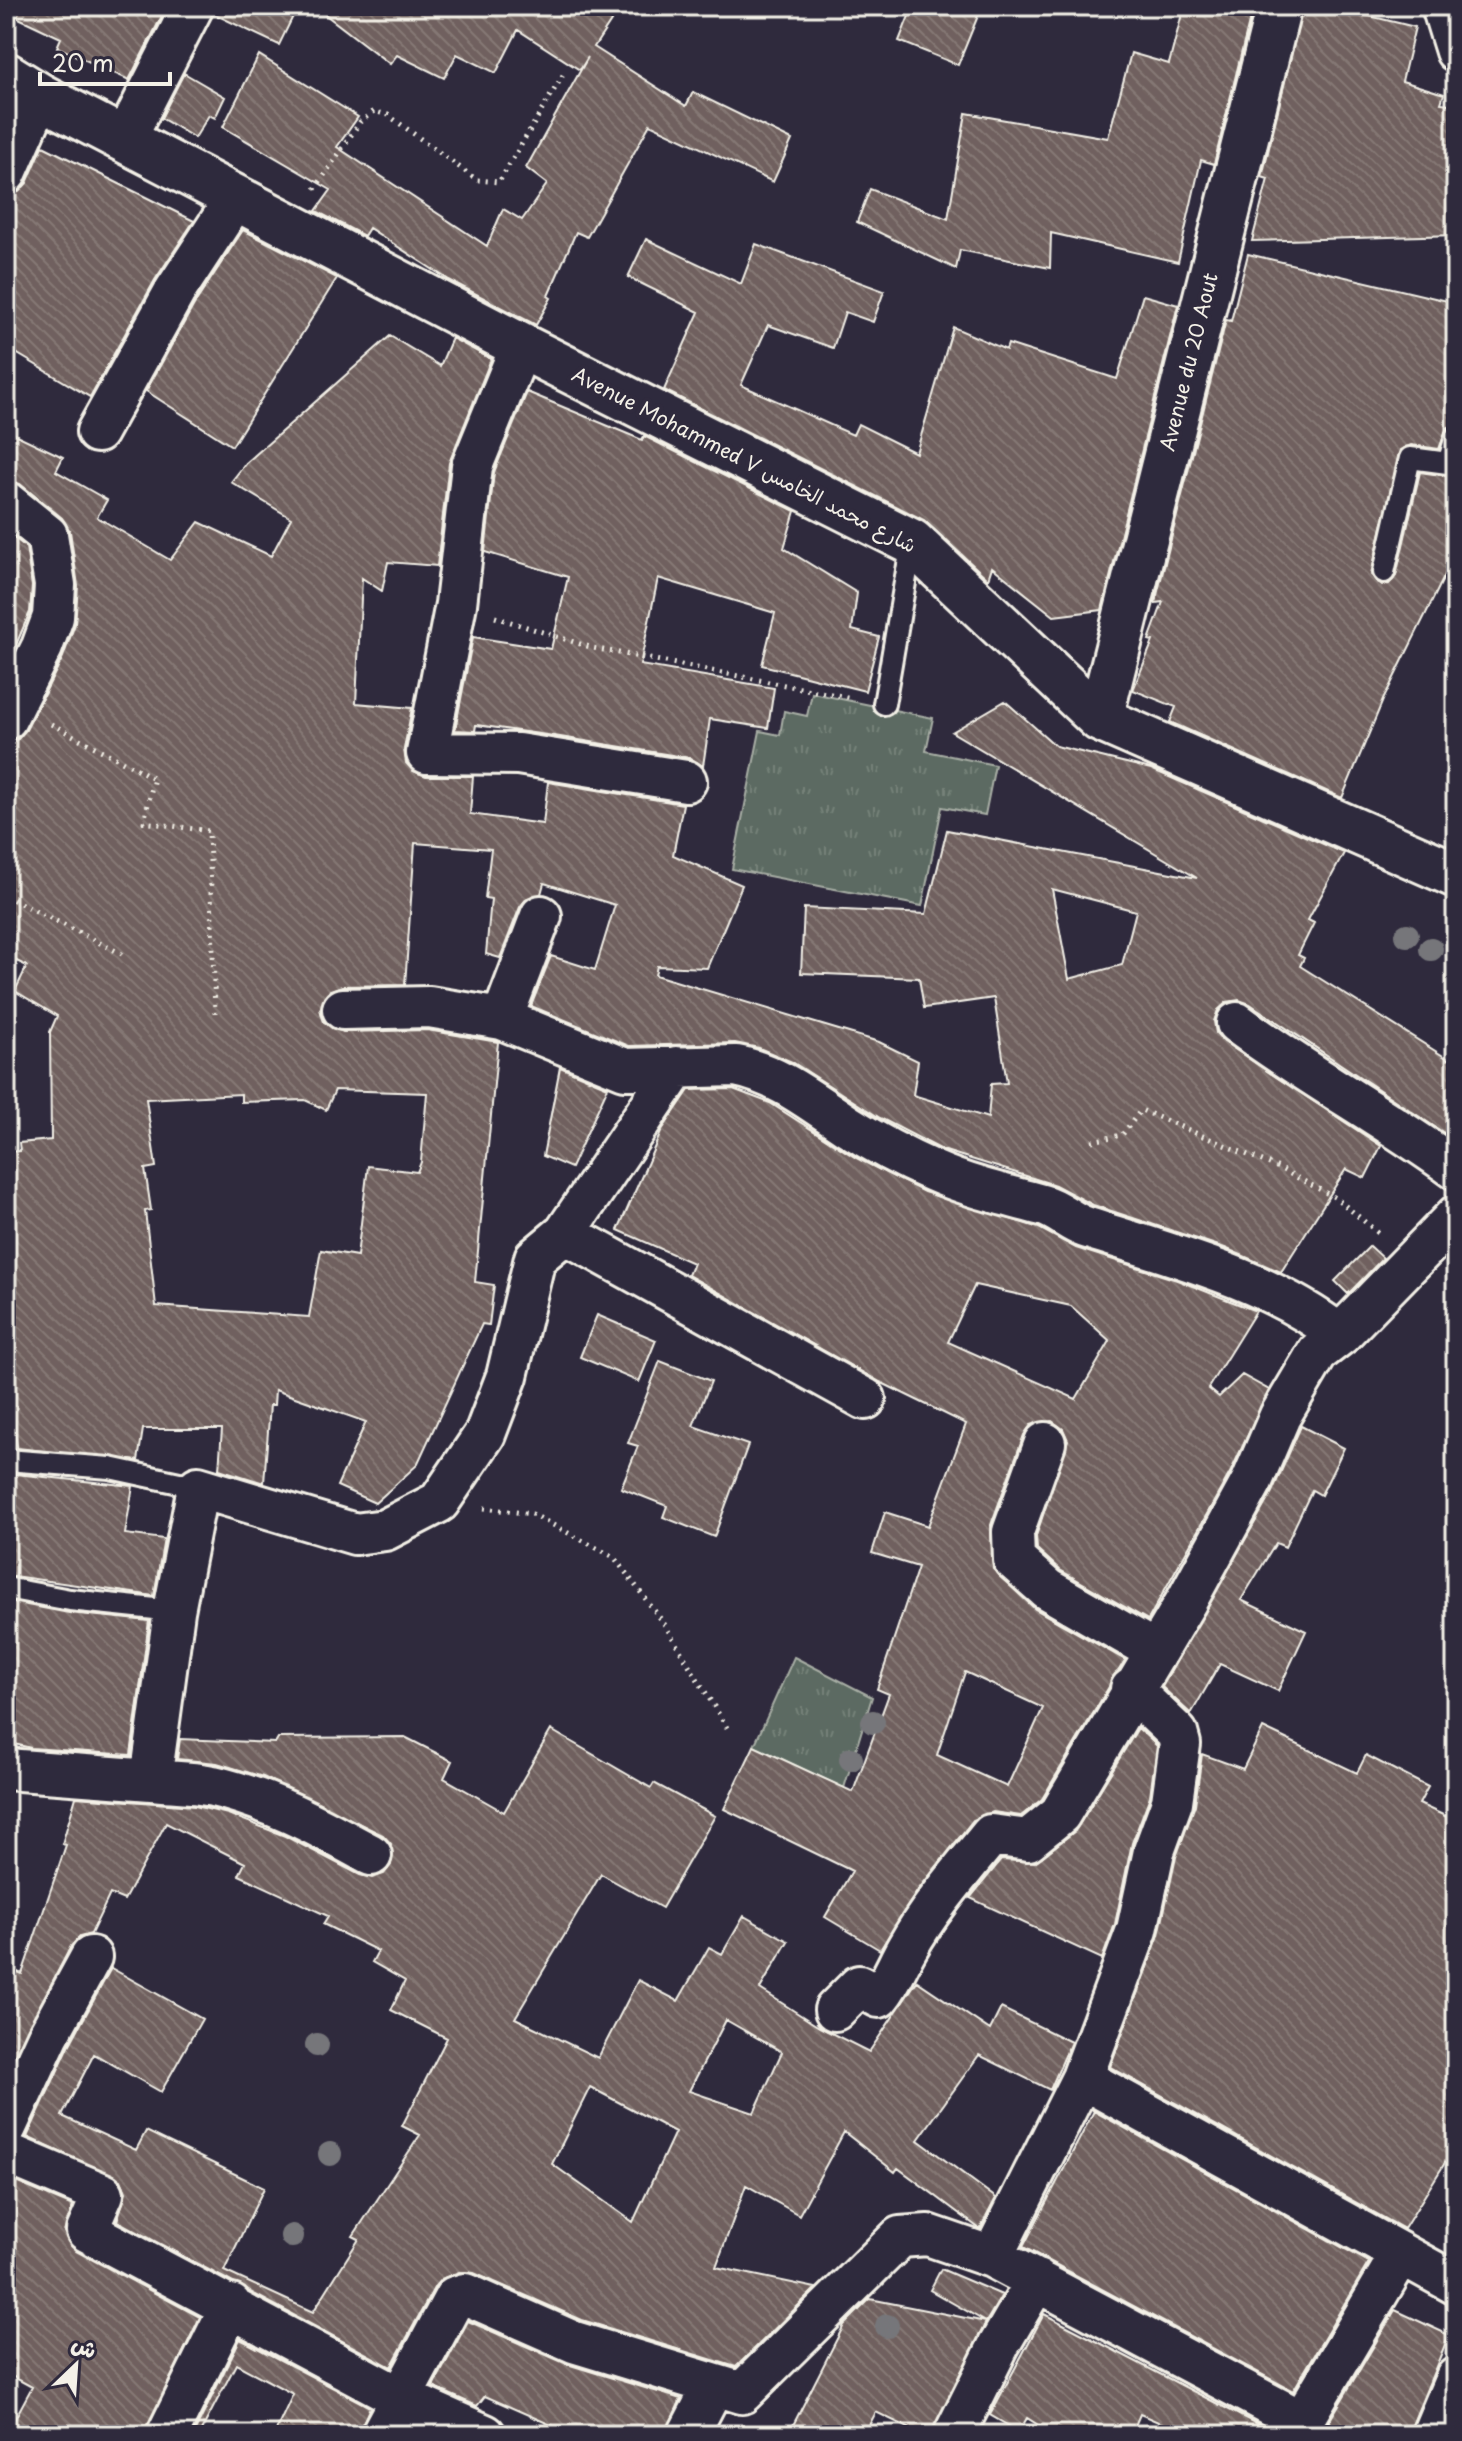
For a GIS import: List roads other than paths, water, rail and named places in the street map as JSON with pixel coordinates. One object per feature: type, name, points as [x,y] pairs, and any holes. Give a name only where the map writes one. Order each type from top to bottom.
[{"type":"street","points":[[125,139],[193,6]]},
{"type":"street","name":"Avenue du 20 Aout","points":[[1100,719],[1279,6]]},
{"type":"street","points":[[1442,6],[1456,51]]},
{"type":"street","points":[[6,173],[23,85]]},
{"type":"street","name":"Avenue Mohammed V شارع محمد الخامس","points":[[23,85],[521,346],[912,542],[1100,719],[1456,875]]},
{"type":"street","points":[[97,432],[175,291],[236,198]]},
{"type":"street","points":[[521,346],[472,466],[456,604],[427,753],[518,754],[686,781]]},
{"type":"street","points":[[6,502],[47,535],[55,585],[50,629],[10,711]]},
{"type":"street","points":[[502,1019],[541,916]]},
{"type":"street","points":[[343,1009],[429,1007],[502,1019],[625,1069],[736,1066],[766,1074],[885,1149],[933,1171],[1014,1200],[1045,1205],[1082,1227],[1123,1236],[1243,1281],[1312,1313],[1340,1335]]},
{"type":"street","points":[[1237,1023],[1290,1062],[1405,1132],[1456,1169]]},
{"type":"street","points":[[151,1780],[174,1611],[198,1487],[355,1534],[385,1530],[439,1502],[485,1434],[507,1376],[535,1258],[565,1233],[677,1067]]},
{"type":"street","points":[[835,2010],[859,1986],[879,1997],[895,1976],[907,1948],[945,1893],[991,1835],[1028,1840],[1050,1825],[1155,1651],[1252,1481],[1299,1381],[1318,1352],[1340,1335],[1456,1216]]},
{"type":"street","points":[[565,1233],[865,1399]]},
{"type":"street","points":[[1045,1443],[1013,1532],[1014,1560],[1047,1589],[1155,1651]]},
{"type":"street","points":[[992,2257],[1082,2078],[1137,1930],[1154,1851],[1172,1802],[1178,1766],[1177,1733],[1131,1689]]},
{"type":"street","points":[[6,1769],[211,1786],[255,1798],[306,1819],[371,1855]]},
{"type":"street","points":[[91,1957],[48,2036],[7,2149],[103,2194],[87,2231],[399,2397],[485,2435]]},
{"type":"street","points":[[1082,2078],[1456,2284]]},
{"type":"street","points":[[381,2435],[455,2297],[465,2294],[574,2342],[742,2393],[900,2237],[928,2235],[992,2257],[1037,2280],[1297,2428],[1401,2254]]},
{"type":"street","points":[[954,2435],[999,2345],[1037,2280]]},
{"type":"street","points":[[167,2435],[231,2305]]},
{"type":"street","points":[[1432,2435],[1456,2378]]},
{"type":"street","points":[[688,2435],[714,2385]]},
{"type":"lane","points":[[1384,572],[1410,458],[1448,463],[1456,437]]},
{"type":"lane","points":[[884,704],[912,542]]},
{"type":"lane","points":[[6,1460],[110,1468],[198,1487]]},
{"type":"lane","points":[[6,1588],[70,1600],[174,1611]]}]
